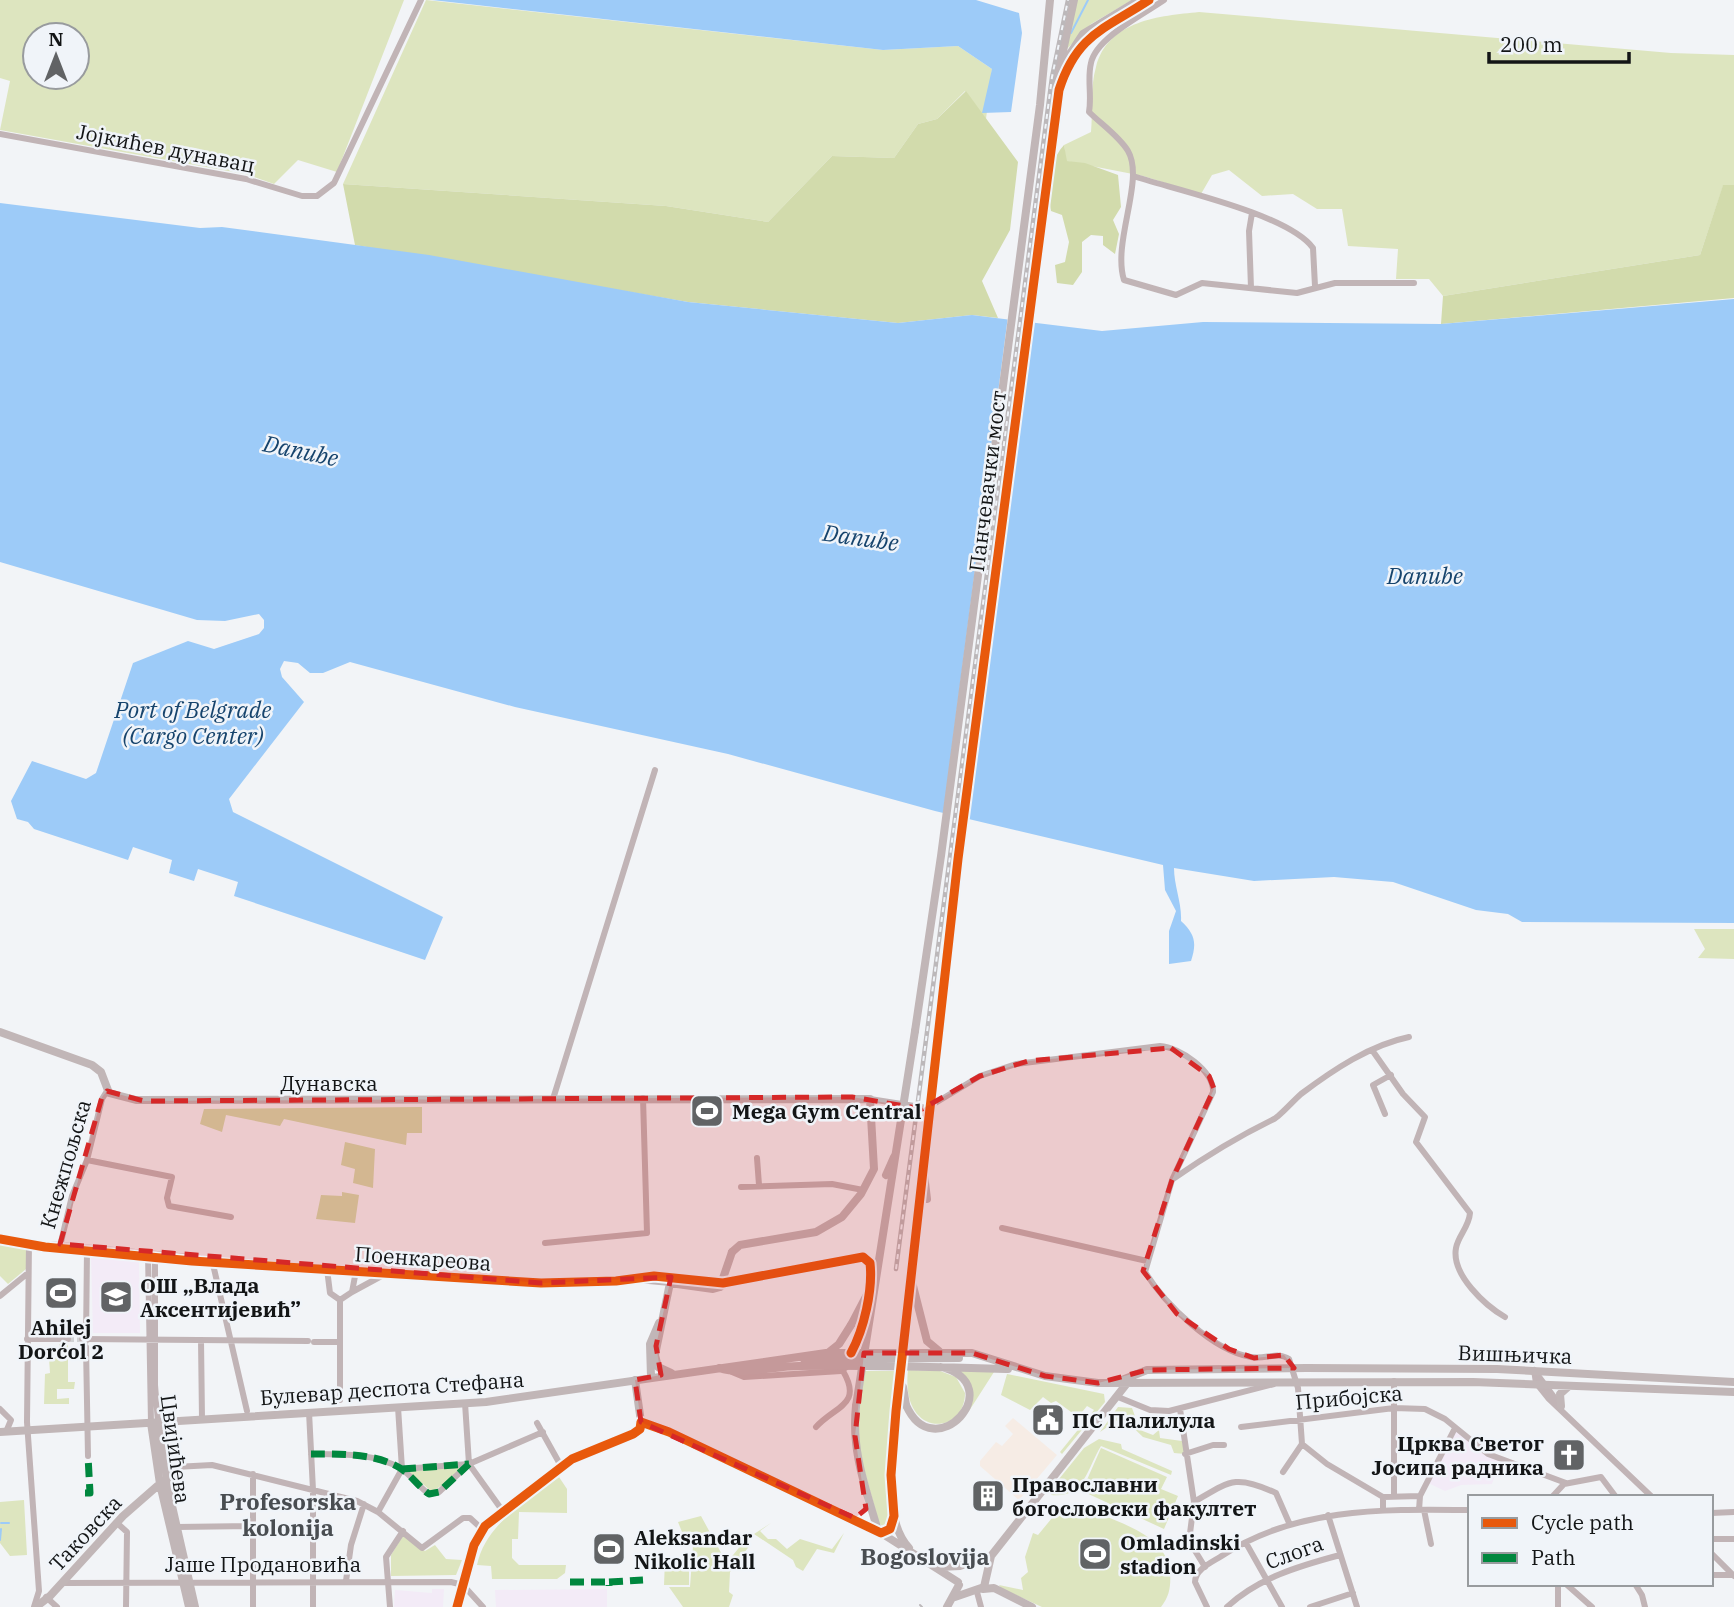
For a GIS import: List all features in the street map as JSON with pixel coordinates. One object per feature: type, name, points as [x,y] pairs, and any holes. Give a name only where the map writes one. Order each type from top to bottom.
[{"type":"main road","name":"Панчевачки мост","points":[[895,1154],[941,856],[1040,106],[1051,0]]},
{"type":"main road","name":"Панчевачки мост","points":[[923,1166],[956,858],[1056,79],[1074,0]]},
{"type":"main road","points":[[1056,79],[1065,58],[1083,34],[1139,0]]},
{"type":"main road","points":[[0,1032],[92,1065],[101,1072],[107,1091]]},
{"type":"main road","name":"Дунавска","points":[[107,1091],[118,1098],[144,1101],[870,1099]]},
{"type":"main road","points":[[863,1190],[875,1162],[870,1099]]},
{"type":"main road","points":[[886,1175],[895,1154]]},
{"type":"main road","points":[[853,1518],[861,1516],[866,1510],[855,1442],[856,1406],[895,1154]]},
{"type":"main road","points":[[923,1166],[927,1199]]},
{"type":"main road","points":[[894,1541],[891,1475],[902,1405],[902,1359],[923,1166]]},
{"type":"main road","name":"Поенкареова","points":[[670,1283],[720,1287],[732,1252],[740,1244],[776,1241],[823,1230],[842,1217],[863,1190]]},
{"type":"main road","points":[[911,1276],[929,1345],[946,1352]]},
{"type":"main road","points":[[827,1353],[839,1344],[876,1277]]},
{"type":"main road","points":[[670,1283],[656,1342],[656,1360],[661,1369],[672,1374]]},
{"type":"main road","points":[[651,1377],[650,1344],[663,1319]]},
{"type":"main road","name":"Булевар деспота Стефана","points":[[3,1432],[526,1398],[716,1367],[827,1353],[946,1352],[981,1355],[1033,1373]]},
{"type":"main road","name":"Булевар деспота Стефана","points":[[783,1358],[964,1358],[1008,1369],[1098,1383],[1297,1381]]},
{"type":"main road","points":[[902,1405],[921,1423],[935,1428],[951,1425],[965,1414],[970,1398],[965,1382],[952,1371],[932,1365]]},
{"type":"main road","points":[[716,1367],[731,1371],[932,1365],[1008,1369]]},
{"type":"main road","name":"Вишњичка","points":[[1294,1368],[1534,1370],[1734,1382]]},
{"type":"main road","name":"Булевар деспота Стефана","points":[[1114,1383],[1137,1372],[1294,1368]]},
{"type":"main road","points":[[980,1590],[988,1576],[991,1556],[1137,1372]]},
{"type":"main road","points":[[457,1607],[482,1529],[502,1510],[561,1466],[640,1429],[635,1380]]},
{"type":"main road","name":"Вишњичка","points":[[1297,1381],[1536,1383],[1734,1392]]},
{"type":"main road","points":[[1098,1383],[1111,1391],[1115,1400]]},
{"type":"main road","points":[[1561,1406],[1560,1394],[1571,1385]]},
{"type":"main road","points":[[641,1422],[662,1429],[880,1532],[936,1567],[967,1592]]},
{"type":"main road","name":"Цвијићева","points":[[155,1423],[189,1607]]},
{"type":"main road","name":"Цвијићева","points":[[155,1423],[160,1484],[195,1607]]},
{"type":"main road","name":"Таковска","points":[[35,1607],[48,1598],[117,1523],[166,1476]]},
{"type":"main road","points":[[160,1484],[169,1491]]},
{"type":"main road","points":[[865,1493],[880,1532]]},
{"type":"main road","points":[[880,1532],[890,1529],[895,1518]]},
{"type":"main road","points":[[895,1518],[902,1540],[915,1556]]},
{"type":"main road","points":[[936,1567],[963,1565],[991,1556]]},
{"type":"main road","points":[[975,1562],[983,1566],[994,1588]]},
{"type":"main road","points":[[947,1607],[955,1597],[958,1573],[963,1565]]},
{"type":"main road","points":[[955,1597],[967,1592],[994,1588],[1032,1607]]},
{"type":"street","name":"Јојкићев дунавац","points":[[0,134],[246,179],[302,196],[324,192],[337,177],[421,0]]},
{"type":"street","points":[[1164,0],[1113,35],[1092,57],[1089,112],[1128,151],[1133,176],[1122,241],[1124,280],[1176,295],[1202,283],[1297,293],[1315,286],[1362,282],[1414,283]]},
{"type":"street","points":[[1133,176],[1252,213],[1291,231],[1310,244],[1314,254],[1315,286]]},
{"type":"street","points":[[1251,288],[1249,237],[1252,213]]},
{"type":"street","points":[[553,1099],[655,770]]},
{"type":"street","points":[[1172,1180],[1237,1137],[1276,1119],[1285,1106],[1305,1091],[1372,1050],[1382,1044],[1409,1037]]},
{"type":"street","points":[[870,1099],[927,1108],[980,1076],[1028,1061],[1171,1048],[1209,1076],[1214,1089],[1172,1180],[1147,1261],[1146,1275],[1177,1314],[1240,1354],[1261,1358],[1284,1355],[1294,1368],[1302,1444],[1283,1472]]},
{"type":"street","points":[[1372,1050],[1403,1094],[1425,1117],[1417,1144],[1470,1213],[1469,1223],[1456,1247],[1460,1267],[1483,1304],[1505,1317]]},
{"type":"street","points":[[1384,1114],[1373,1085],[1391,1075]]},
{"type":"street","name":"Кнежпољска","points":[[59,1247],[72,1196],[87,1160],[98,1111],[107,1091]]},
{"type":"street","points":[[545,1243],[646,1234],[643,1098]]},
{"type":"street","points":[[757,1158],[759,1185]]},
{"type":"street","points":[[87,1160],[172,1177],[167,1198],[169,1206],[232,1217]]},
{"type":"street","points":[[741,1187],[832,1184],[863,1190]]},
{"type":"street","points":[[1002,1228],[1147,1261]]},
{"type":"street","name":"Поенкареова","points":[[0,1239],[59,1247],[212,1260],[541,1283],[654,1276],[723,1283],[866,1258],[870,1271],[860,1329]]},
{"type":"street","points":[[29,1243],[28,1430],[40,1591],[35,1607]]},
{"type":"street","points":[[87,1249],[85,1342],[88,1456]]},
{"type":"street","name":"Цвијићева","points":[[151,1254],[155,1423]]},
{"type":"street","points":[[212,1260],[247,1411]]},
{"type":"street","name":"Поенкареова","points":[[327,1269],[330,1293],[341,1300],[352,1292],[356,1271]]},
{"type":"street","points":[[0,1296],[28,1273]]},
{"type":"street","points":[[352,1292],[388,1273]]},
{"type":"street","name":"Поенкареова","points":[[632,1279],[670,1283]]},
{"type":"street","points":[[0,1282],[6,1290]]},
{"type":"street","points":[[340,1400],[341,1300]]},
{"type":"street","points":[[851,1353],[860,1329]]},
{"type":"street","points":[[860,1329],[861,1353]]},
{"type":"street","points":[[27,1339],[68,1339]]},
{"type":"street","points":[[201,1340],[202,1419]]},
{"type":"street","points":[[85,1342],[340,1342]]},
{"type":"street","points":[[816,1427],[840,1408],[850,1395],[846,1368]]},
{"type":"street","points":[[1534,1370],[1536,1383],[1651,1495]]},
{"type":"street","points":[[1534,1370],[1576,1424]]},
{"type":"street","points":[[1115,1400],[1150,1410],[1180,1409],[1252,1392],[1273,1385],[1276,1381]]},
{"type":"street","points":[[1394,1381],[1394,1495]]},
{"type":"street","points":[[465,1403],[469,1464],[502,1510]]},
{"type":"street","points":[[378,1512],[402,1469],[398,1407]]},
{"type":"street","name":"Прибојска","points":[[1241,1427],[1394,1408],[1425,1409],[1488,1454],[1566,1483]]},
{"type":"street","points":[[0,1409],[11,1420],[3,1432]]},
{"type":"street","points":[[1180,1409],[1194,1502],[1189,1541],[1205,1567]]},
{"type":"street","points":[[309,1412],[313,1490],[313,1607]]},
{"type":"street","points":[[537,1423],[561,1466]]},
{"type":"street","points":[[1431,1544],[1420,1496],[1455,1428]]},
{"type":"street","points":[[311,1454],[352,1455],[402,1469],[469,1464],[542,1432]]},
{"type":"street","points":[[1302,1444],[1327,1464],[1383,1497],[1420,1496]]},
{"type":"street","points":[[1185,1454],[1224,1445]]},
{"type":"street","points":[[166,1476],[174,1466],[205,1464],[364,1504],[422,1548],[463,1518],[470,1518],[482,1529]]},
{"type":"street","points":[[402,1469],[425,1492],[435,1494],[462,1474],[469,1464]]},
{"type":"street","points":[[253,1474],[253,1607]]},
{"type":"street","points":[[1554,1495],[1566,1483],[1603,1477],[1615,1495]]},
{"type":"street","points":[[1194,1502],[1231,1481],[1240,1480],[1276,1493],[1290,1525]]},
{"type":"street","points":[[1383,1497],[1383,1510]]},
{"type":"street","points":[[346,1581],[351,1545],[364,1504]]},
{"type":"street","points":[[1206,1607],[1194,1580],[1205,1567],[1246,1543],[1290,1525],[1328,1515],[1383,1510],[1468,1510]]},
{"type":"street","points":[[1713,1513],[1734,1512]]},
{"type":"street","points":[[1328,1515],[1357,1607]]},
{"type":"street","points":[[117,1523],[127,1532],[127,1607]]},
{"type":"street","points":[[176,1527],[252,1526]]},
{"type":"street","points":[[390,1607],[387,1553],[403,1531]]},
{"type":"street","points":[[1713,1539],[1734,1539]]},
{"type":"street","points":[[1246,1543],[1282,1607]]},
{"type":"street","name":"Слога","points":[[1227,1607],[1241,1594],[1298,1566],[1340,1555]]},
{"type":"street","points":[[1713,1555],[1734,1575]]},
{"type":"street","points":[[1713,1575],[1734,1575]]},
{"type":"street","name":"Јаше Продановића","points":[[62,1583],[451,1581],[463,1586]]},
{"type":"street","points":[[463,1586],[483,1607]]},
{"type":"street","points":[[1558,1586],[1558,1607]]},
{"type":"street","points":[[1568,1586],[1592,1607]]},
{"type":"street","points":[[1636,1586],[1642,1594],[1644,1607]]},
{"type":"street","points":[[980,1590],[981,1607]]},
{"type":"street","points":[[40,1591],[57,1607]]},
{"type":"street","points":[[1310,1607],[1353,1593]]},
{"type":"highlighted area","points":[[1171,1048],[1209,1076],[1214,1089],[1172,1180],[1143,1271],[1177,1314],[1229,1349],[1254,1358],[1284,1355],[1294,1368],[1147,1370],[1098,1383],[1045,1376],[972,1353],[864,1353],[855,1436],[866,1509],[855,1518],[641,1422],[635,1380],[661,1375],[656,1346],[671,1277],[541,1283],[60,1244],[102,1097],[107,1091],[144,1101],[852,1097],[922,1109],[980,1076],[1028,1061]]},
{"type":"shaded area","name":"ОШ „Влада Аксентијевић”","points":[[91,1256],[139,1261],[140,1333],[93,1333]]},
{"type":"shaded area","points":[[1013,1418],[1057,1455],[1019,1500],[980,1466],[980,1461],[996,1442],[1002,1446],[1013,1434],[1005,1426]]},
{"type":"shaded area","points":[[1456,1431],[1483,1453],[1500,1461],[1492,1484],[1461,1485],[1445,1491],[1428,1483]]},
{"type":"shaded area","points":[[432,1589],[444,1589],[443,1607],[394,1607],[395,1590],[432,1593]]},
{"type":"shaded area","points":[[607,1589],[607,1607],[496,1607],[495,1590]]},
{"type":"green space","points":[[0,0],[404,0],[337,172],[298,160],[274,184],[245,174],[0,130],[10,81],[0,78]]},
{"type":"green space","points":[[426,0],[883,50],[958,46],[992,69],[986,119],[965,91],[937,119],[918,124],[894,158],[832,156],[768,222],[666,206],[343,184]]},
{"type":"green space","points":[[1076,0],[1132,0],[1091,24],[1065,51]]},
{"type":"green space","points":[[1199,12],[1671,53],[1734,55],[1734,185],[1723,186],[1700,255],[1443,296],[1429,279],[1396,279],[1398,249],[1348,246],[1342,209],[1317,209],[1293,194],[1262,196],[1229,170],[1212,175],[1201,194],[1143,176],[1066,161],[1064,145],[1091,132],[1094,75],[1102,51],[1112,39],[1137,23]]},
{"type":"green space","points":[[966,91],[1018,162],[1010,230],[982,281],[998,318],[972,315],[898,323],[688,302],[355,245],[343,184],[666,206],[768,222],[832,156],[894,158],[918,124],[937,119]]},
{"type":"green space","points":[[1064,145],[1067,161],[1085,163],[1118,175],[1121,207],[1113,220],[1119,234],[1115,254],[1103,245],[1103,236],[1091,235],[1082,242],[1082,272],[1073,285],[1057,283],[1055,265],[1065,262],[1069,242],[1062,215],[1051,211],[1050,203],[1052,167]]},
{"type":"green space","points":[[1723,185],[1734,185],[1734,298],[1441,324],[1443,296],[1700,255]]},
{"type":"green space","points":[[1694,929],[1734,929],[1734,959],[1698,958],[1705,949]]},
{"type":"green space","points":[[422,1107],[422,1133],[407,1133],[406,1145],[284,1119],[280,1126],[226,1115],[222,1132],[200,1124],[204,1109]]},
{"type":"green space","points":[[345,1142],[375,1149],[373,1188],[353,1183],[355,1169],[341,1165]]},
{"type":"green space","points":[[342,1192],[359,1195],[355,1223],[316,1219],[321,1195],[342,1196]]},
{"type":"green space","points":[[0,1244],[26,1247],[26,1269],[8,1284],[0,1276]]},
{"type":"green space","points":[[59,1344],[68,1344],[68,1382],[75,1382],[74,1389],[57,1389],[57,1399],[69,1398],[69,1404],[44,1404],[45,1374],[50,1373],[49,1358],[59,1357]]},
{"type":"green space","points":[[908,1370],[940,1371],[956,1377],[965,1393],[962,1407],[955,1417],[945,1423],[934,1424],[923,1419],[914,1409],[908,1393]]},
{"type":"green space","points":[[957,1370],[994,1372],[969,1411],[971,1398]]},
{"type":"green space","points":[[861,1371],[895,1371],[888,1467],[889,1521],[884,1528],[879,1523],[856,1440]]},
{"type":"green space","points":[[1007,1374],[1104,1394],[1105,1402],[1062,1454],[1060,1452],[1094,1410],[1087,1406],[1078,1417],[1056,1401],[1051,1403],[1043,1397],[1030,1410],[1001,1395]]},
{"type":"green space","points":[[1118,1407],[1132,1408],[1140,1430],[1153,1435],[1159,1430],[1160,1438],[1182,1441],[1185,1454],[1174,1453],[1171,1445],[1143,1437],[1122,1417],[1100,1432]]},
{"type":"green space","points":[[1099,1439],[1121,1444],[1122,1449],[1172,1471],[1171,1475],[1101,1446],[1078,1487],[1062,1495],[1051,1495],[1055,1484],[1084,1448]]},
{"type":"green space","points":[[1101,1448],[1167,1477],[1161,1489],[1178,1496],[1164,1529],[1082,1491]]},
{"type":"green space","points":[[459,1467],[461,1472],[432,1492],[408,1471]]},
{"type":"green space","points":[[559,1477],[567,1489],[567,1513],[519,1512],[518,1539],[512,1539],[512,1558],[519,1565],[566,1565],[565,1573],[557,1579],[492,1579],[491,1566],[477,1565],[489,1537],[509,1515]]},
{"type":"green space","points":[[24,1500],[27,1555],[10,1556],[0,1543],[0,1502]]},
{"type":"green space","name":"Omladinski stadion","points":[[1082,1507],[1122,1523],[1148,1537],[1158,1547],[1166,1558],[1170,1571],[1168,1594],[1161,1607],[1042,1607],[1001,1588],[999,1585],[1023,1590],[1021,1578],[1028,1572],[1025,1557],[1033,1533],[1038,1535],[1052,1518],[1061,1515],[1060,1508]]},
{"type":"green space","points":[[701,1516],[725,1560],[729,1560],[742,1544],[750,1545],[730,1572],[729,1592],[733,1595],[729,1607],[683,1607],[669,1587],[690,1587],[694,1532],[682,1532],[678,1522]]},
{"type":"green space","points":[[771,1523],[760,1531],[768,1539],[776,1539],[787,1549],[800,1539],[832,1549],[844,1533],[834,1553],[817,1549],[803,1571],[796,1567],[793,1560],[754,1534]]},
{"type":"green space","points":[[404,1534],[425,1551],[435,1545],[446,1559],[462,1560],[456,1575],[391,1576],[391,1555]]},
{"type":"green space","points":[[665,1560],[689,1560],[689,1585],[664,1585]]},
{"type":"water","points":[[432,0],[976,0],[1019,13],[1022,33],[1011,112],[982,113],[992,69],[958,46],[883,50]]},
{"type":"water","points":[[0,203],[200,228],[222,227],[429,255],[688,302],[898,323],[972,315],[1102,331],[1203,322],[1441,324],[1734,299],[1734,923],[1522,922],[1508,914],[1476,910],[1393,882],[1334,877],[1254,881],[1174,868],[1181,921],[1194,939],[1194,949],[1191,961],[1169,964],[1169,931],[1176,911],[1165,890],[1163,865],[935,811],[728,754],[515,707],[350,662],[323,673],[310,673],[298,663],[284,661],[280,669],[282,677],[304,702],[229,799],[233,812],[443,917],[425,960],[234,896],[238,882],[198,869],[194,881],[169,873],[172,860],[133,847],[128,860],[34,829],[28,822],[17,819],[11,801],[32,761],[86,779],[96,773],[133,663],[188,641],[214,649],[259,634],[264,628],[264,620],[259,614],[225,621],[197,620],[0,562]]},
{"type":"pier","points":[[1008,316],[1030,319],[964,821],[943,816]]},
{"type":"waterway","points":[[1071,33],[1088,0]]},
{"type":"waterway","points":[[1,1523],[9,1523]]},
{"type":"waterway","points":[[0,1540],[1,1529]]},
{"type":"tunnel","points":[[68,1339],[82,1339]]},
{"type":"railway","points":[[896,1269],[1052,77],[1068,0]]},
{"type":"marked path","points":[[311,1454],[357,1455],[380,1459],[400,1468],[429,1494],[439,1492],[469,1464]]},
{"type":"marked path","points":[[85,1493],[90,1493],[88,1456]]},
{"type":"marked path","points":[[402,1469],[469,1464]]},
{"type":"marked path","points":[[609,1582],[643,1580]]},
{"type":"marked path","points":[[570,1582],[609,1582],[609,1586]]},
{"type":"cycle path","points":[[457,1607],[474,1545],[485,1526],[572,1459],[633,1434],[640,1429],[641,1422],[669,1432],[881,1533],[890,1529],[894,1516],[891,1475],[896,1411],[958,859],[1059,90],[1074,56],[1084,45],[1106,26],[1149,0]]},
{"type":"cycle path","points":[[0,1239],[45,1247],[192,1261],[541,1283],[616,1281],[654,1276],[723,1283],[863,1257],[870,1263],[869,1297],[860,1333],[851,1353]]},
{"type":"place","name":"Mega Gym Central","points":[[707,1111]]},
{"type":"place","name":"Ahilej Dorćol 2","points":[[61,1293]]},
{"type":"place","name":"ОШ „Влада Аксентијевић”","points":[[116,1297]]},
{"type":"place","name":"ПС Палилула","points":[[1048,1420]]},
{"type":"place","name":"Црква Светог Јосипа радника","points":[[1569,1455]]},
{"type":"place","name":"Православни богословски факултет","points":[[988,1496]]},
{"type":"place","name":"Aleksandar Nikolic Hall","points":[[609,1549]]},
{"type":"place","name":"Omladinski stadion","points":[[1095,1554]]},
{"type":"district","name":"Profesorska kolonija","points":[[288,1514]]},
{"type":"district","name":"Bogoslovija","points":[[925,1556]]},
{"type":"water label","name":"Danube","points":[[301,450]]},
{"type":"water label","name":"Danube","points":[[861,537]]},
{"type":"water label","name":"Danube","points":[[1425,575]]},
{"type":"water label","name":"Port of Belgrade (Cargo Center)","points":[[193,722]]}]
